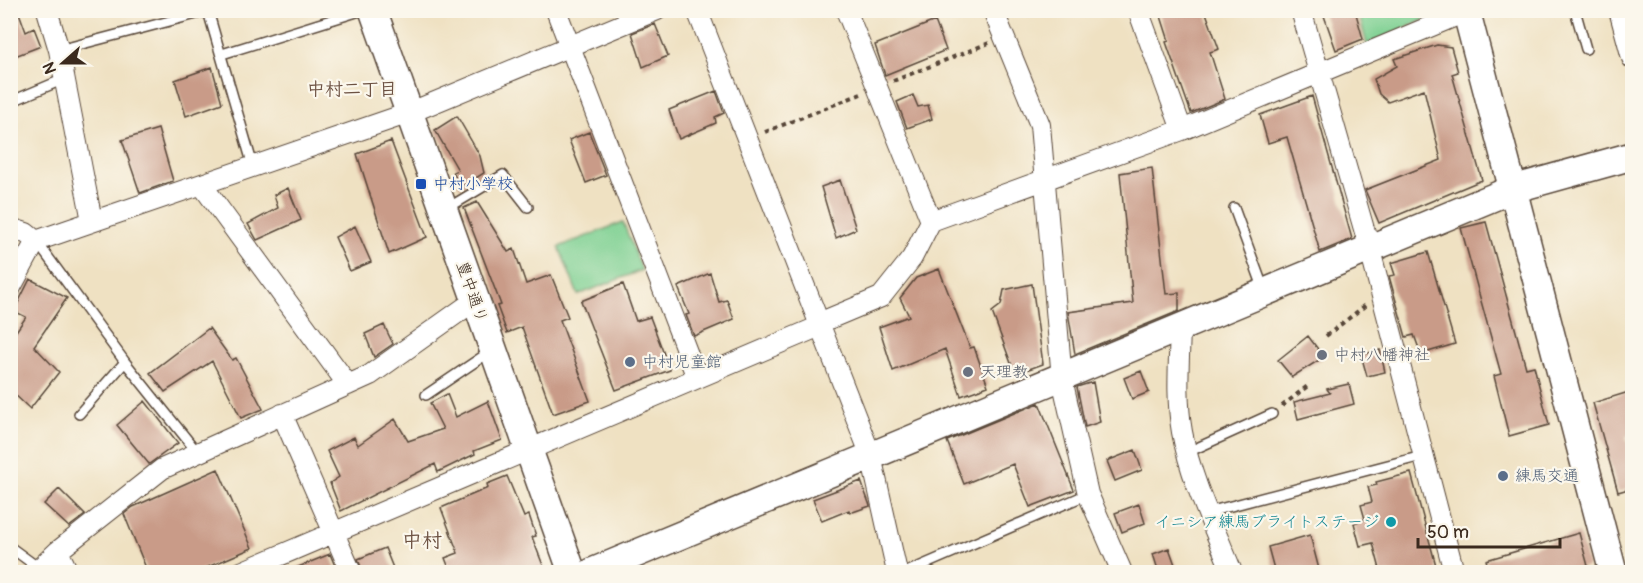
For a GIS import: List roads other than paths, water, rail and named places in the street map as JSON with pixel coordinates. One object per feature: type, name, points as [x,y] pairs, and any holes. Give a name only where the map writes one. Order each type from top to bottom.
[{"type":"street","points":[[47,10],[59,50],[92,221]]},
{"type":"street","name":"豊中通り","points":[[373,10],[572,573]]},
{"type":"street","points":[[556,10],[572,45],[697,378]]},
{"type":"street","points":[[10,289],[36,242],[409,113],[657,10]]},
{"type":"street","points":[[697,10],[871,456],[897,573]]},
{"type":"street","points":[[846,10],[931,221]]},
{"type":"street","points":[[993,10],[1040,125],[1062,379],[1089,494],[1122,573]]},
{"type":"street","points":[[1138,10],[1182,130]]},
{"type":"street","points":[[1301,10],[1370,250],[1454,573]]},
{"type":"street","points":[[1619,10],[1632,58]]},
{"type":"street","points":[[241,573],[813,329],[819,323],[881,297],[912,258],[931,221],[1182,130],[1468,11],[1613,573]]},
{"type":"street","points":[[592,573],[1062,379],[1513,189],[1632,156]]},
{"type":"street","points":[[202,186],[348,385]]},
{"type":"street","points":[[10,228],[26,233],[36,242]]},
{"type":"street","points":[[38,571],[58,551],[162,469],[370,375],[474,301]]},
{"type":"street","points":[[1180,329],[1178,394],[1188,452],[1232,573]]},
{"type":"street","points":[[282,414],[351,573]]},
{"type":"street","points":[[58,551],[68,573]]},
{"type":"lane","points":[[222,54],[363,10]]},
{"type":"lane","points":[[1575,10],[1586,49]]},
{"type":"lane","points":[[59,50],[208,12],[253,166]]},
{"type":"lane","points":[[10,102],[64,80]]},
{"type":"lane","points":[[444,210],[503,175],[528,207]]},
{"type":"lane","points":[[1234,208],[1265,294]]},
{"type":"lane","points":[[36,242],[125,362],[197,452]]},
{"type":"lane","points":[[426,395],[493,350]]},
{"type":"lane","points":[[79,414],[125,362]]},
{"type":"lane","points":[[1188,452],[1272,414]]},
{"type":"lane","points":[[1208,512],[1422,456]]},
{"type":"lane","points":[[907,573],[1089,494]]},
{"type":"lane","points":[[10,547],[38,571]]},
{"type":"place","name":"中村小学校","points":[[421,184]]},
{"type":"place","name":"中村八幡神社","points":[[1322,355]]},
{"type":"place","name":"中村児童館","points":[[630,362]]},
{"type":"place","name":"天理教","points":[[968,372]]},
{"type":"place","name":"練馬交通","points":[[1503,476]]},
{"type":"place","name":"イニシア練馬ブライトステージ","points":[[1391,522]]},
{"type":"district","name":"中村二丁目","points":[[352,89]]},
{"type":"district","name":"中村","points":[[422,540]]}]
